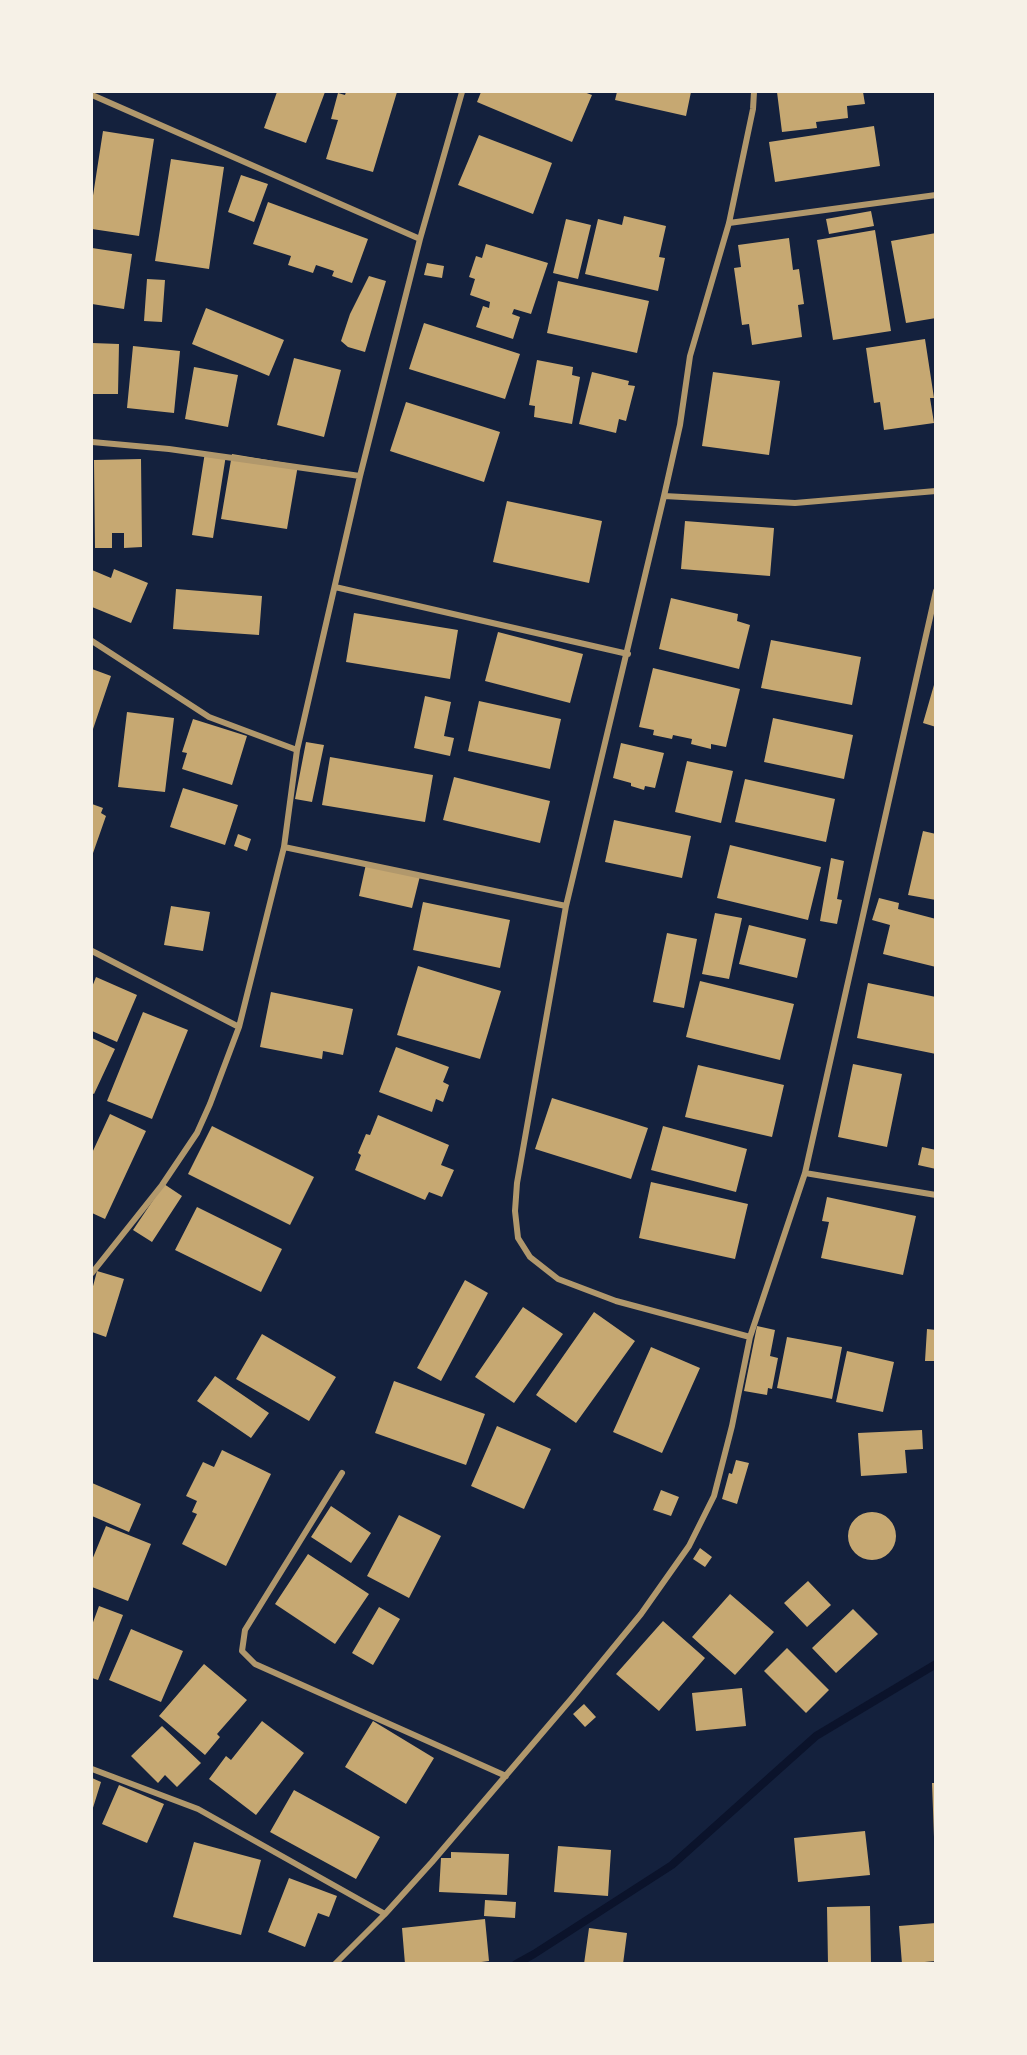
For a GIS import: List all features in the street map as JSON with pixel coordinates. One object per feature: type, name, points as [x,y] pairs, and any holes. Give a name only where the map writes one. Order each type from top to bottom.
[{"type":"street","points":[[92,1273],[162,1185],[196,1133],[210,1104],[239,1027],[284,847],[297,750],[360,476],[420,239],[462,92]]},
{"type":"street","points":[[750,1337],[616,1300],[558,1279],[530,1257],[518,1238],[515,1211],[566,906],[664,496],[680,425],[690,356],[729,223],[753,109],[754,92]]},
{"type":"street","points":[[92,95],[420,239]]},
{"type":"street","points":[[729,223],[936,195]]},
{"type":"street","points":[[92,442],[169,449],[360,476]]},
{"type":"street","points":[[664,496],[795,503],[936,491]]},
{"type":"street","points":[[335,587],[628,654]]},
{"type":"street","points":[[335,1964],[386,1914],[506,1776],[641,1614],[689,1546],[714,1496],[732,1426],[750,1337],[806,1173],[936,591]]},
{"type":"street","points":[[92,641],[209,717],[297,750]]},
{"type":"street","points":[[284,847],[566,906]]},
{"type":"street","points":[[92,951],[239,1027]]},
{"type":"street","points":[[806,1173],[936,1195]]},
{"type":"street","points":[[342,1473],[245,1630],[242,1651],[255,1664],[506,1776]]},
{"type":"street","points":[[92,1769],[198,1809],[386,1914]]},
{"type":"building","points":[[277,92],[325,92],[306,143],[264,128]]},
{"type":"building","points":[[346,92],[397,92],[373,172],[326,159],[338,120],[331,119],[338,93],[345,95]]},
{"type":"building","points":[[481,92],[584,92],[592,95],[572,142],[477,102]]},
{"type":"building","points":[[617,92],[691,92],[686,116],[615,100]]},
{"type":"building","points":[[777,92],[863,92],[865,104],[847,106],[848,118],[816,122],[817,128],[782,132]]},
{"type":"building","points":[[874,126],[880,166],[775,182],[769,142]]},
{"type":"building","points":[[103,131],[154,139],[139,236],[92,229],[92,202]]},
{"type":"building","points":[[479,135],[552,163],[533,214],[458,185]]},
{"type":"building","points":[[171,159],[224,167],[209,269],[155,261]]},
{"type":"building","points":[[241,175],[268,184],[254,222],[228,212]]},
{"type":"building","points":[[268,202],[368,239],[352,283],[332,276],[334,271],[316,265],[313,273],[288,265],[291,256],[253,244]]},
{"type":"building","points":[[871,211],[874,226],[829,234],[826,219]]},
{"type":"building","points":[[624,216],[666,226],[659,257],[665,258],[658,291],[585,274],[598,219],[622,225]]},
{"type":"building","points":[[566,219],[591,225],[578,279],[553,273]]},
{"type":"building","points":[[875,230],[891,331],[833,340],[817,240]]},
{"type":"building","points":[[936,233],[936,318],[906,323],[891,241]]},
{"type":"building","points":[[789,238],[793,270],[799,269],[804,304],[798,305],[802,337],[752,345],[749,324],[742,325],[734,268],[741,267],[738,245]]},
{"type":"building","points":[[486,244],[548,263],[531,314],[514,309],[512,314],[520,317],[513,339],[476,327],[483,306],[489,308],[490,302],[470,295],[475,279],[469,277],[476,256],[482,258]]},
{"type":"building","points":[[92,248],[132,254],[124,309],[92,304]]},
{"type":"building","points":[[427,263],[444,266],[442,278],[424,275]]},
{"type":"building","points":[[369,276],[386,281],[365,352],[348,347],[341,341],[350,314]]},
{"type":"building","points":[[147,279],[165,280],[162,322],[144,321]]},
{"type":"building","points":[[558,281],[649,301],[637,353],[547,333]]},
{"type":"building","points":[[206,308],[284,340],[269,376],[192,344]]},
{"type":"building","points":[[424,323],[520,354],[505,399],[409,369]]},
{"type":"building","points":[[925,339],[934,398],[930,398],[934,423],[884,430],[880,402],[874,403],[866,348]]},
{"type":"building","points":[[92,343],[119,344],[118,394],[92,394]]},
{"type":"building","points":[[133,346],[180,351],[174,413],[127,408]]},
{"type":"building","points":[[294,358],[341,370],[324,437],[277,425]]},
{"type":"building","points":[[537,360],[573,367],[572,375],[580,377],[572,424],[534,417],[535,406],[529,405]]},
{"type":"building","points":[[194,367],[238,375],[228,427],[185,419]]},
{"type":"building","points":[[592,372],[629,381],[628,385],[635,386],[626,421],[619,419],[616,433],[579,424]]},
{"type":"building","points":[[713,372],[780,381],[769,455],[702,446]]},
{"type":"building","points":[[406,402],[500,432],[484,482],[390,451]]},
{"type":"building","points":[[205,452],[226,455],[213,538],[192,535]]},
{"type":"building","points":[[232,454],[298,465],[287,529],[221,519]]},
{"type":"building","points":[[141,459],[142,547],[124,548],[124,533],[112,533],[112,548],[95,548],[94,460]]},
{"type":"building","points":[[507,501],[602,521],[589,583],[493,562]]},
{"type":"building","points":[[685,521],[774,528],[770,576],[681,569]]},
{"type":"building","points":[[114,569],[148,583],[131,623],[92,607],[92,570],[111,578]]},
{"type":"building","points":[[176,589],[262,596],[259,635],[173,629]]},
{"type":"building","points":[[671,598],[738,614],[737,621],[750,625],[739,669],[659,649]]},
{"type":"building","points":[[354,613],[458,630],[450,679],[346,662]]},
{"type":"building","points":[[498,632],[583,654],[570,703],[485,681]]},
{"type":"building","points":[[771,640],[861,657],[852,705],[761,688]]},
{"type":"building","points":[[653,668],[740,689],[726,747],[711,744],[711,749],[691,744],[692,739],[673,735],[672,739],[653,735],[654,730],[639,727]]},
{"type":"building","points":[[92,669],[111,676],[92,732]]},
{"type":"building","points":[[936,678],[936,727],[923,723]]},
{"type":"building","points":[[425,696],[451,702],[444,736],[454,738],[450,756],[414,748]]},
{"type":"building","points":[[479,701],[561,719],[550,769],[468,751]]},
{"type":"building","points":[[127,712],[174,718],[165,792],[118,787]]},
{"type":"building","points":[[773,718],[853,735],[844,779],[764,762]]},
{"type":"building","points":[[193,719],[247,736],[232,785],[182,769],[187,753],[182,752]]},
{"type":"building","points":[[306,742],[324,745],[312,802],[295,799]]},
{"type":"building","points":[[621,743],[664,753],[655,788],[645,786],[644,790],[631,786],[631,783],[613,778]]},
{"type":"building","points":[[330,757],[433,775],[425,822],[322,805]]},
{"type":"building","points":[[687,761],[733,771],[721,823],[675,812]]},
{"type":"building","points":[[454,777],[550,801],[540,843],[443,820]]},
{"type":"building","points":[[745,779],[835,799],[826,842],[735,822]]},
{"type":"building","points":[[183,788],[238,805],[225,845],[170,827]]},
{"type":"building","points":[[92,804],[103,808],[101,813],[106,816],[92,856]]},
{"type":"building","points":[[614,820],[691,836],[682,878],[605,862]]},
{"type":"building","points":[[923,831],[936,834],[936,900],[908,895]]},
{"type":"building","points":[[238,834],[251,839],[247,851],[234,846]]},
{"type":"building","points":[[730,845],[821,867],[808,920],[717,898]]},
{"type":"building","points":[[831,858],[844,861],[837,899],[842,900],[837,924],[820,921]]},
{"type":"building","points":[[366,864],[420,876],[412,908],[359,896]]},
{"type":"building","points":[[879,898],[899,903],[898,909],[936,919],[936,967],[883,954],[890,925],[872,920]]},
{"type":"building","points":[[423,902],[510,920],[500,968],[413,950]]},
{"type":"building","points":[[171,906],[210,912],[203,951],[164,945]]},
{"type":"building","points":[[715,913],[742,918],[729,979],[702,974]]},
{"type":"building","points":[[749,925],[806,939],[797,978],[739,964]]},
{"type":"building","points":[[667,933],[697,939],[684,1008],[653,1002]]},
{"type":"building","points":[[418,966],[501,991],[480,1059],[397,1035]]},
{"type":"building","points":[[96,977],[137,995],[117,1042],[92,1031],[92,987]]},
{"type":"building","points":[[700,981],[794,1004],[780,1060],[686,1037]]},
{"type":"building","points":[[868,983],[936,997],[936,1054],[857,1038]]},
{"type":"building","points":[[271,992],[353,1009],[343,1055],[323,1051],[322,1059],[260,1047]]},
{"type":"building","points":[[143,1012],[188,1030],[152,1119],[107,1101]]},
{"type":"building","points":[[92,1038],[115,1049],[94,1094],[92,1093]]},
{"type":"building","points":[[396,1047],[449,1067],[443,1082],[449,1085],[443,1102],[436,1099],[432,1112],[379,1092]]},
{"type":"building","points":[[853,1064],[902,1074],[887,1147],[838,1137]]},
{"type":"building","points":[[698,1065],[784,1085],[772,1137],[685,1117]]},
{"type":"building","points":[[552,1098],[648,1128],[631,1179],[535,1149]]},
{"type":"building","points":[[110,1114],[146,1131],[105,1219],[92,1213],[92,1153]]},
{"type":"building","points":[[378,1115],[449,1145],[441,1165],[454,1170],[442,1197],[429,1192],[425,1200],[355,1170],[361,1155],[358,1153],[366,1134],[370,1135]]},
{"type":"building","points":[[212,1126],[314,1177],[290,1225],[188,1174]]},
{"type":"building","points":[[663,1126],[747,1149],[736,1192],[651,1170]]},
{"type":"building","points":[[922,1147],[936,1150],[936,1169],[918,1165]]},
{"type":"building","points":[[651,1182],[748,1204],[735,1259],[639,1238]]},
{"type":"building","points":[[164,1184],[182,1196],[152,1242],[133,1230]]},
{"type":"building","points":[[827,1197],[916,1216],[903,1275],[821,1258],[829,1222],[822,1221]]},
{"type":"building","points":[[197,1207],[282,1249],[261,1292],[175,1250]]},
{"type":"building","points":[[97,1271],[124,1279],[106,1337],[92,1332],[92,1290]]},
{"type":"building","points":[[465,1280],[488,1293],[441,1381],[417,1368]]},
{"type":"building","points":[[523,1307],[563,1334],[514,1403],[475,1377]]},
{"type":"building","points":[[594,1312],[635,1341],[576,1423],[536,1395]]},
{"type":"building","points":[[757,1326],[775,1330],[770,1356],[778,1358],[772,1389],[768,1388],[767,1395],[744,1391]]},
{"type":"building","points":[[927,1329],[936,1330],[936,1361],[925,1361]]},
{"type":"building","points":[[262,1334],[336,1377],[309,1421],[236,1379]]},
{"type":"building","points":[[787,1337],[842,1347],[832,1399],[777,1388]]},
{"type":"building","points":[[651,1347],[700,1368],[662,1453],[613,1432]]},
{"type":"building","points":[[847,1351],[894,1362],[883,1412],[836,1402]]},
{"type":"building","points":[[215,1376],[269,1413],[251,1438],[197,1401]]},
{"type":"building","points":[[394,1381],[485,1414],[466,1465],[375,1433]]},
{"type":"building","points":[[497,1426],[551,1449],[524,1509],[471,1486]]},
{"type":"building","points":[[922,1430],[923,1449],[905,1450],[907,1473],[861,1476],[858,1433]]},
{"type":"building","points":[[222,1450],[271,1474],[226,1566],[182,1544],[197,1514],[192,1512],[197,1501],[186,1496],[203,1462],[214,1467]]},
{"type":"building","points":[[736,1460],[749,1463],[737,1504],[722,1499],[729,1473],[732,1474]]},
{"type":"building","points":[[92,1483],[141,1504],[129,1532],[92,1516]]},
{"type":"building","points":[[661,1490],[679,1497],[671,1516],[653,1510]]},
{"type":"building","points":[[331,1506],[371,1533],[351,1563],[311,1537]]},
{"type":"building","points":[[872,1512],[889,1519],[896,1536],[889,1553],[872,1560],[855,1553],[848,1536],[855,1519]]},
{"type":"building","points":[[399,1515],[441,1536],[409,1598],[367,1576]]},
{"type":"building","points":[[106,1526],[151,1544],[128,1601],[92,1587],[92,1560]]},
{"type":"building","points":[[700,1548],[712,1557],[705,1567],[693,1559]]},
{"type":"building","points":[[308,1554],[369,1594],[335,1644],[275,1604]]},
{"type":"building","points":[[808,1581],[831,1605],[807,1627],[784,1603]]},
{"type":"building","points":[[730,1594],[774,1632],[735,1675],[692,1637]]},
{"type":"building","points":[[99,1606],[123,1615],[98,1680],[92,1678],[92,1625]]},
{"type":"building","points":[[379,1607],[400,1619],[373,1665],[352,1653]]},
{"type":"building","points":[[853,1609],[878,1634],[836,1673],[812,1648]]},
{"type":"building","points":[[663,1621],[705,1658],[659,1711],[616,1674]]},
{"type":"building","points":[[131,1629],[183,1651],[161,1702],[109,1680]]},
{"type":"building","points":[[787,1648],[829,1690],[806,1713],[764,1671]]},
{"type":"building","points":[[204,1664],[247,1700],[217,1734],[220,1737],[205,1755],[159,1716]]},
{"type":"building","points":[[742,1688],[746,1726],[696,1731],[692,1693]]},
{"type":"building","points":[[584,1704],[596,1717],[585,1727],[573,1714]]},
{"type":"building","points":[[262,1721],[304,1753],[256,1815],[209,1779],[226,1756],[231,1760]]},
{"type":"building","points":[[373,1721],[434,1758],[406,1804],[345,1767]]},
{"type":"building","points":[[162,1726],[201,1763],[177,1787],[165,1775],[158,1783],[131,1756]]},
{"type":"building","points":[[92,1778],[101,1782],[92,1811]]},
{"type":"building","points":[[932,1783],[936,1783],[936,1837],[934,1837]]},
{"type":"building","points":[[119,1785],[164,1804],[147,1843],[102,1824]]},
{"type":"building","points":[[294,1790],[380,1837],[356,1879],[270,1832]]},
{"type":"building","points":[[865,1831],[870,1875],[798,1882],[794,1838]]},
{"type":"building","points":[[194,1842],[261,1860],[241,1935],[173,1917]]},
{"type":"building","points":[[558,1846],[611,1850],[608,1896],[554,1892]]},
{"type":"building","points":[[451,1852],[509,1854],[507,1895],[439,1892],[441,1858],[451,1858]]},
{"type":"building","points":[[289,1878],[337,1896],[329,1917],[318,1913],[305,1947],[268,1932]]},
{"type":"building","points":[[485,1900],[516,1902],[515,1918],[484,1916]]},
{"type":"building","points":[[870,1906],[871,1964],[828,1964],[827,1907]]},
{"type":"building","points":[[485,1919],[489,1961],[466,1964],[405,1964],[402,1928]]},
{"type":"building","points":[[936,1923],[936,1961],[902,1964],[899,1926]]},
{"type":"building","points":[[589,1928],[627,1933],[623,1964],[584,1964]]},
{"type":"waterway","points":[[516,1964],[672,1865],[816,1736],[936,1664]]}]
